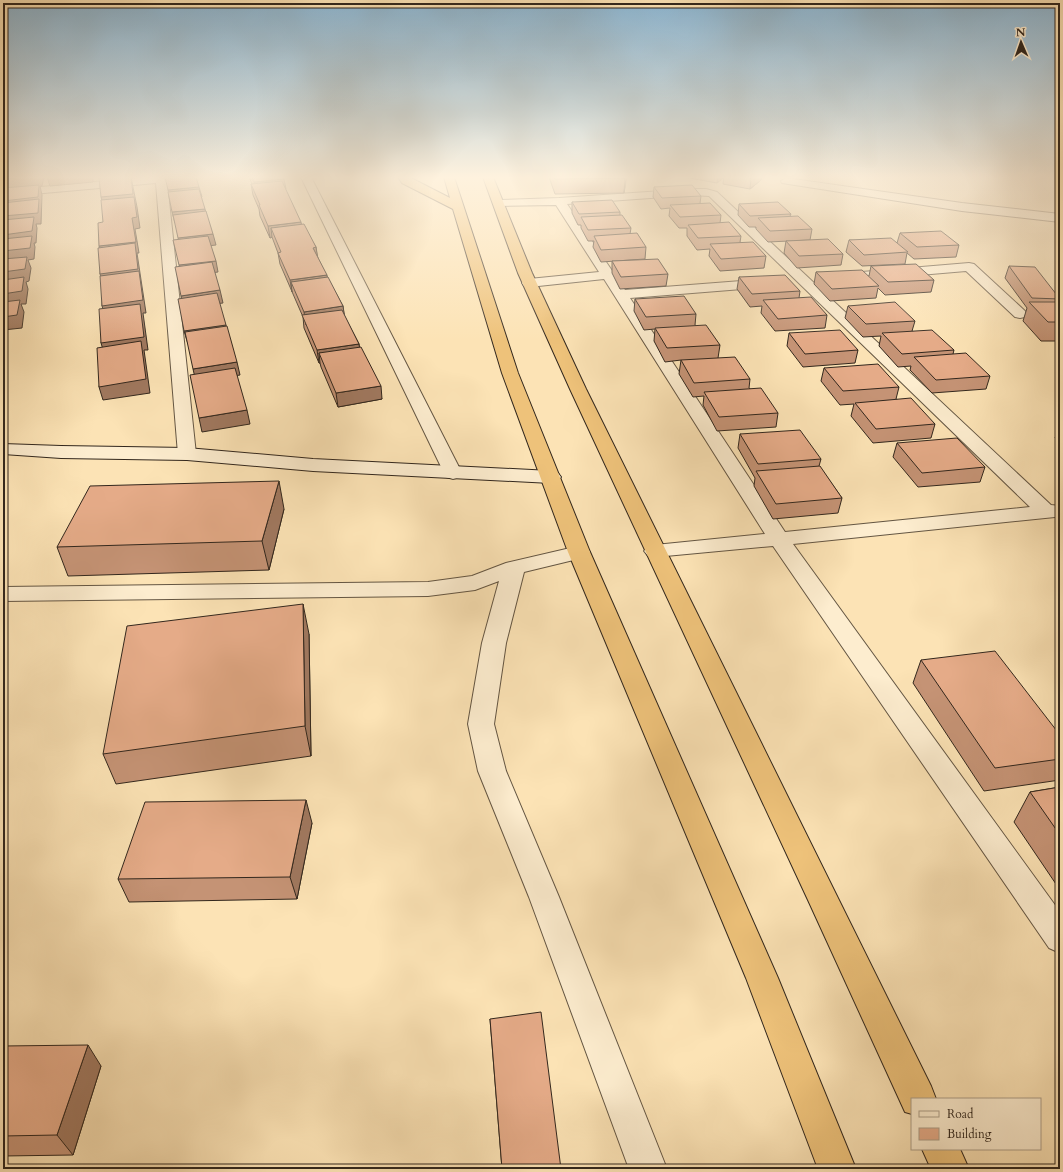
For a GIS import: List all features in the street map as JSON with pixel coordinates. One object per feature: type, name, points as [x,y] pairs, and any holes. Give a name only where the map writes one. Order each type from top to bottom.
[{"type":"highway","points":[[466,232],[510,373],[579,552],[762,978],[836,1169]]},
{"type":"highway","points":[[510,232],[529,283],[655,551],[857,967],[918,1098]]},
{"type":"highway","points":[[941,1150],[950,1169]]},
{"type":"street","points":[[166,232],[186,454]]},
{"type":"street","points":[[333,232],[453,473]]},
{"type":"street","points":[[579,232],[779,539],[1060,938]]},
{"type":"street","points":[[754,232],[1053,511]]},
{"type":"street","points":[[621,295],[969,267],[1020,314]]},
{"type":"street","points":[[529,283],[608,275]]},
{"type":"street","points":[[3,449],[61,452],[186,454],[453,473],[551,477]]},
{"type":"street","points":[[655,551],[1053,511]]},
{"type":"street","points":[[3,594],[428,589],[475,583],[514,568],[579,552]]},
{"type":"street","points":[[514,568],[494,643],[481,724],[492,772],[544,897],[648,1169]]},
{"type":"building","points":[[3,232],[27,232],[3,235]]},
{"type":"building","points":[[98,232],[134,232],[136,242],[99,246]]},
{"type":"building","points":[[177,232],[212,232],[213,234],[178,238]]},
{"type":"building","points":[[273,232],[308,232],[316,247],[313,248],[327,275],[290,280],[278,253],[281,252]]},
{"type":"building","points":[[693,232],[737,232],[741,236],[698,238]]},
{"type":"building","points":[[942,232],[959,245],[917,247],[900,233]]},
{"type":"building","points":[[637,233],[646,247],[601,250],[594,236]]},
{"type":"building","points":[[32,236],[30,248],[3,251],[3,239]]},
{"type":"building","points":[[208,236],[216,261],[179,265],[173,240]]},
{"type":"building","points":[[891,238],[908,252],[864,255],[849,240]]},
{"type":"building","points":[[828,239],[843,254],[799,256],[786,241]]},
{"type":"building","points":[[753,242],[766,256],[721,259],[710,244]]},
{"type":"building","points":[[135,243],[138,269],[100,274],[98,248]]},
{"type":"building","points":[[27,257],[25,269],[3,272],[3,259]]},
{"type":"building","points":[[658,259],[668,274],[621,277],[612,261]]},
{"type":"building","points":[[212,262],[220,290],[181,296],[175,267]]},
{"type":"building","points":[[916,264],[934,280],[888,282],[871,266]]},
{"type":"building","points":[[1009,266],[1035,267],[1060,299],[1032,298]]},
{"type":"building","points":[[862,270],[879,286],[832,289],[816,272]]},
{"type":"building","points":[[139,271],[143,300],[102,306],[100,276]]},
{"type":"building","points":[[785,275],[800,291],[752,294],[739,277]]},
{"type":"building","points":[[24,277],[22,291],[3,294],[3,280]]},
{"type":"building","points":[[328,277],[343,306],[304,312],[291,282]]},
{"type":"building","points":[[217,293],[226,325],[184,331],[178,299]]},
{"type":"building","points":[[684,296],[696,314],[646,317],[635,299]]},
{"type":"building","points":[[811,297],[827,315],[778,319],[763,300]]},
{"type":"building","points":[[20,300],[17,315],[3,317],[3,302]]},
{"type":"building","points":[[895,302],[915,321],[866,324],[848,306]]},
{"type":"building","points":[[1029,302],[1060,302],[1060,322],[1048,322]]},
{"type":"building","points":[[140,304],[144,337],[101,343],[99,309]]},
{"type":"building","points":[[342,310],[359,344],[317,350],[302,315]]},
{"type":"building","points":[[706,325],[720,345],[667,348],[655,328]]},
{"type":"building","points":[[227,326],[237,362],[193,369],[185,332]]},
{"type":"building","points":[[840,330],[858,350],[805,354],[789,333]]},
{"type":"building","points":[[932,330],[954,350],[902,354],[882,333]]},
{"type":"building","points":[[141,341],[146,379],[99,387],[97,348]]},
{"type":"building","points":[[361,347],[381,386],[336,393],[319,353]]},
{"type":"building","points":[[966,353],[990,376],[936,380],[914,357]]},
{"type":"building","points":[[735,357],[750,379],[694,383],[681,360]]},
{"type":"building","points":[[878,364],[899,387],[843,391],[824,368]]},
{"type":"building","points":[[235,368],[247,410],[199,418],[190,375]]},
{"type":"building","points":[[761,388],[778,413],[719,417],[704,392]]},
{"type":"building","points":[[911,398],[935,424],[876,429],[855,403]]},
{"type":"building","points":[[800,430],[821,459],[758,464],[740,434]]},
{"type":"building","points":[[957,438],[985,467],[922,473],[897,443]]},
{"type":"building","points":[[820,466],[842,498],[776,504],[756,471]]},
{"type":"building","points":[[279,481],[262,541],[57,547],[90,486]]},
{"type":"building","points":[[303,604],[305,726],[103,754],[127,626]]},
{"type":"building","points":[[995,651],[1060,735],[1060,759],[995,768],[921,660]]},
{"type":"building","points":[[1060,787],[1060,835],[1030,792]]},
{"type":"building","points":[[306,800],[290,877],[118,879],[145,802]]},
{"type":"building","points":[[541,1012],[561,1169],[502,1169],[490,1019]]},
{"type":"building","points":[[88,1045],[57,1135],[3,1136],[3,1046]]}]
